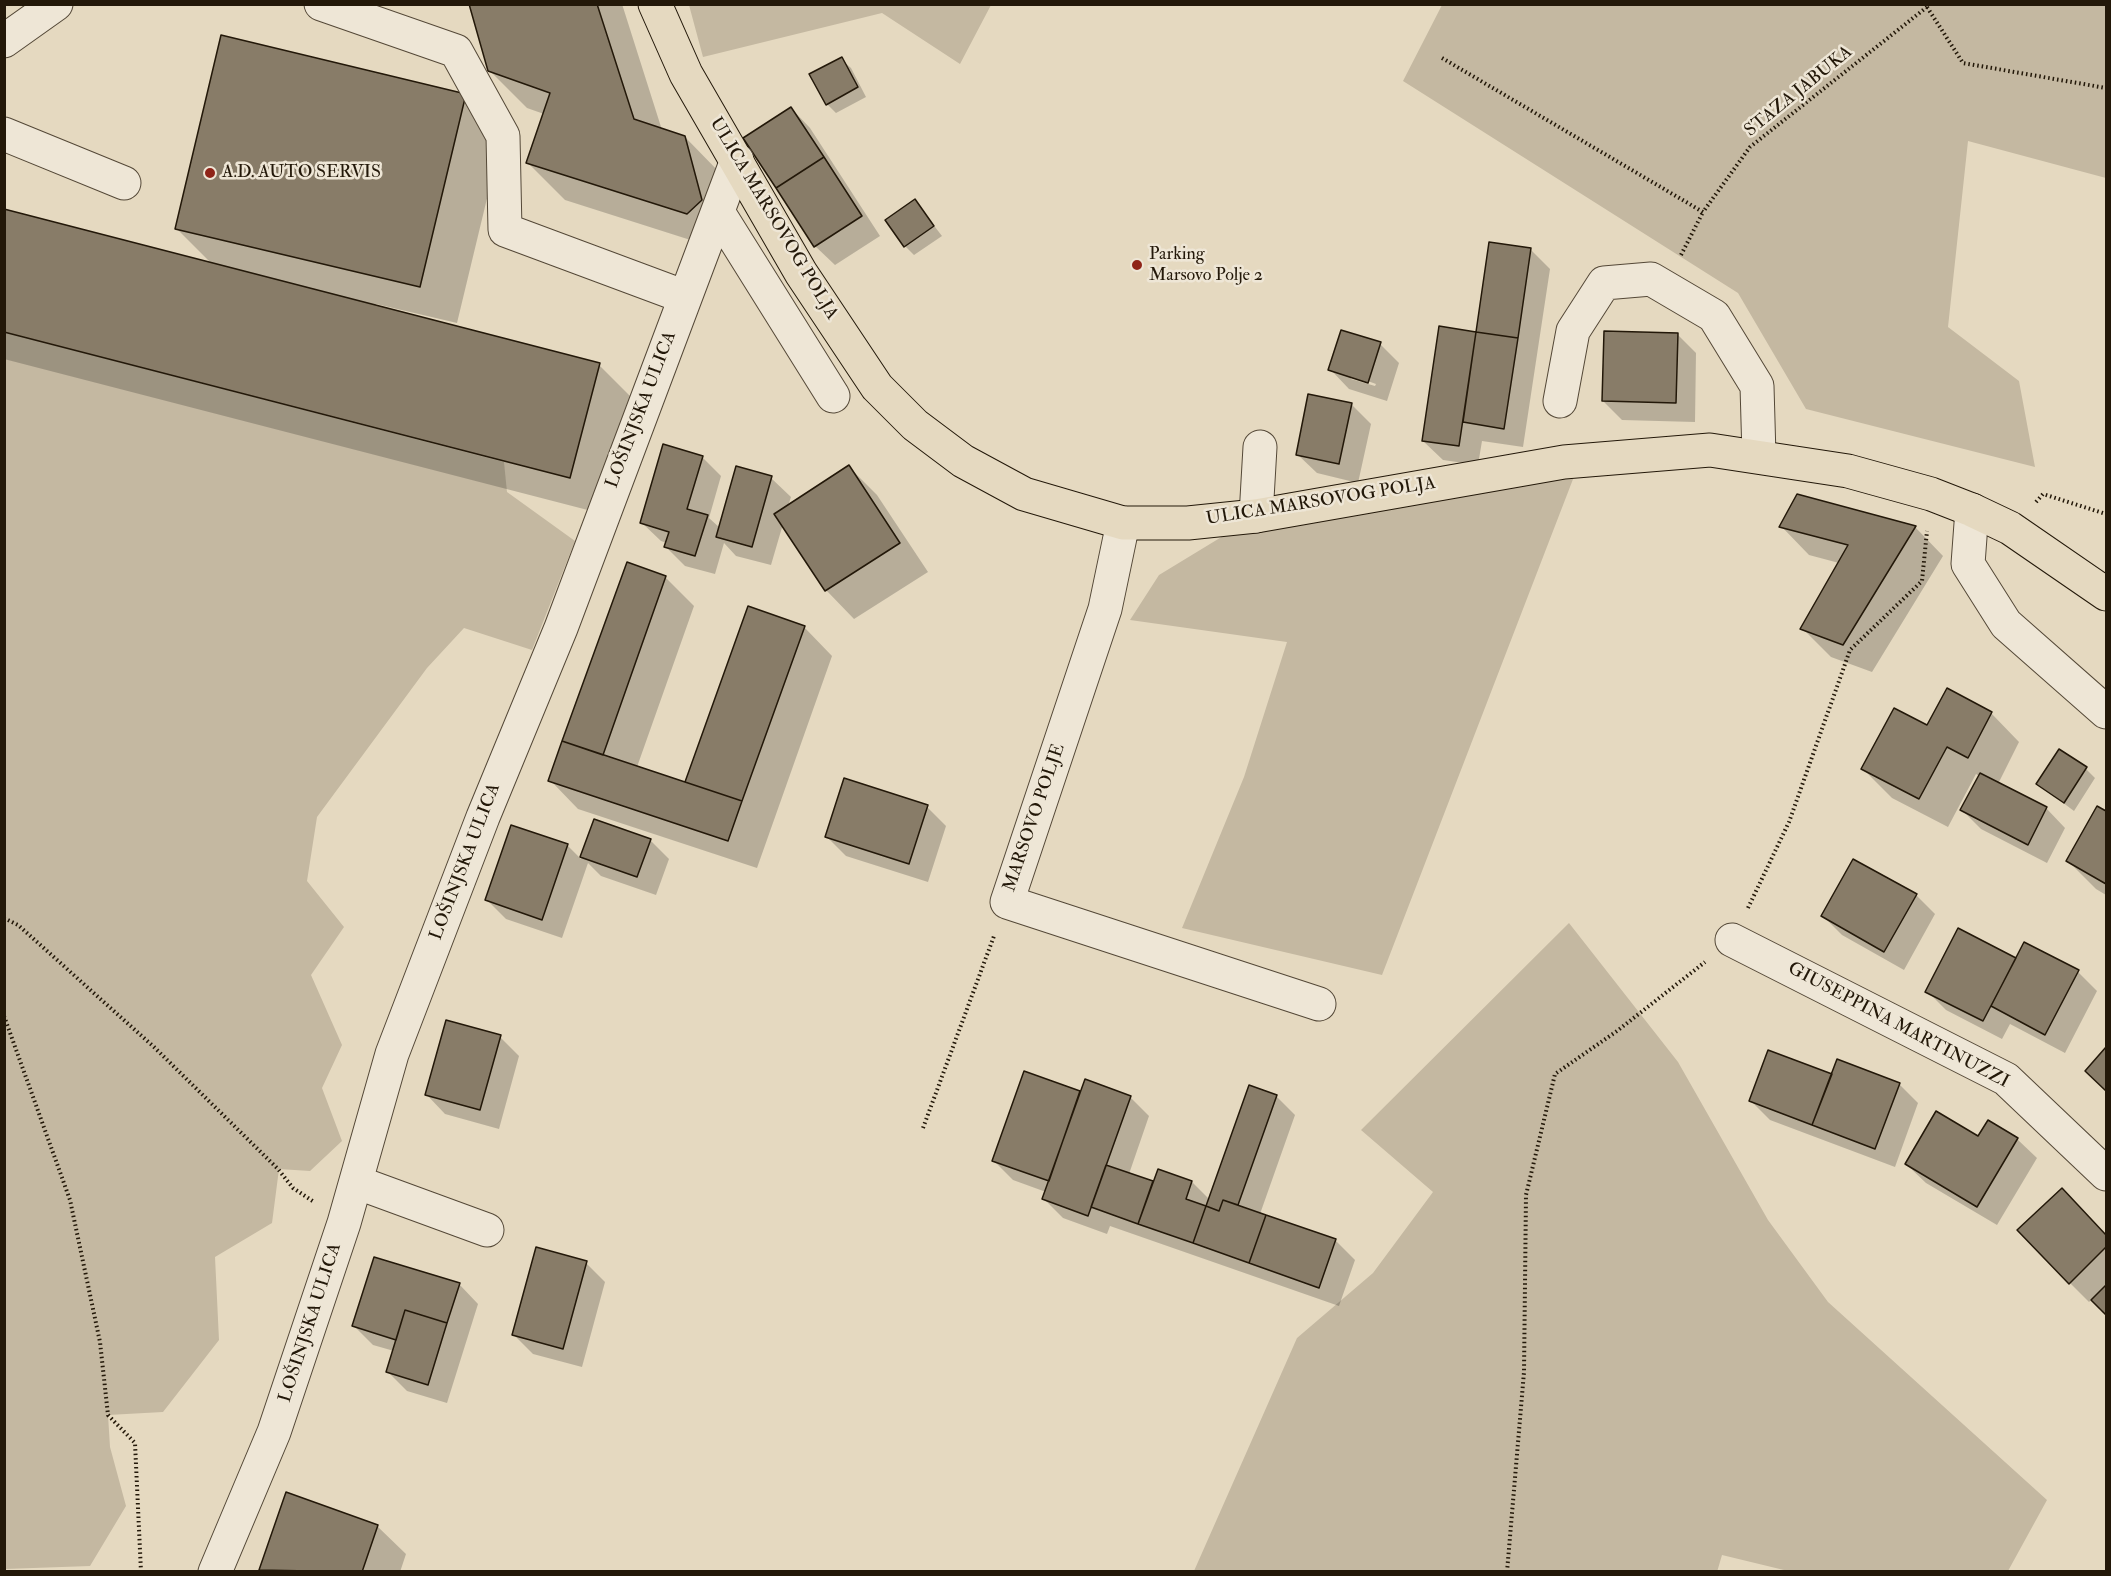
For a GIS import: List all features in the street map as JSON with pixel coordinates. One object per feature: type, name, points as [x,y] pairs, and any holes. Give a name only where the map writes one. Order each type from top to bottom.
[{"type":"main road","name":"ULICA MARSOVOG POLJA","points":[[655,4],[686,74],[738,160],[801,273],[877,387],[915,425],[963,461],[1024,494],[1123,523],[1188,523],[1256,516],[1564,462],[1710,450],[1848,471],[1931,494],[2010,528],[2106,594]]},
{"type":"street","points":[[4,41],[56,4]]},
{"type":"street","points":[[321,4],[456,51],[503,136],[506,230],[685,297]]},
{"type":"street","points":[[4,134],[124,183]]},
{"type":"street","name":"LOŠINJSKA ULICA","points":[[215,1572],[274,1432],[344,1223],[392,1054],[483,817],[561,628],[738,160]]},
{"type":"street","points":[[718,212],[832,396]]},
{"type":"street","points":[[1560,401],[1573,331],[1604,283],[1651,279],[1714,316],[1757,386],[1759,456]]},
{"type":"street","points":[[1256,516],[1260,447]]},
{"type":"street","points":[[1972,510],[1968,564],[2006,624],[2106,712]]},
{"type":"street","name":"MARSOVO POLJE","points":[[1123,523],[1105,609],[1007,902],[1319,1004]]},
{"type":"street","name":"GIUSEPPINA MARTINUZZI","points":[[1732,940],[2006,1079],[2106,1174]]},
{"type":"street","points":[[356,1182],[487,1230]]},
{"type":"path","name":"STAZA JABUKA","points":[[1665,287],[1703,212],[1750,147],[1927,6],[1963,63],[2106,88]]},
{"type":"path","points":[[1442,58],[1703,212]]},
{"type":"path","points":[[1507,1572],[1524,1372],[1526,1195],[1555,1074],[1617,1031],[1732,940],[1789,822],[1850,651],[1922,581],[1931,494]]},
{"type":"path","points":[[2010,528],[2043,494],[2106,514]]},
{"type":"path","points":[[923,1128],[1007,902]]},
{"type":"path","points":[[4,918],[18,925],[153,1046],[278,1169],[293,1188],[344,1223]]},
{"type":"path","points":[[4,1016],[70,1200],[100,1342],[108,1415],[135,1443],[141,1572]]},
{"type":"shaded area","points":[[689,4],[991,5],[960,64],[882,13],[703,57]]},
{"type":"shaded area","points":[[1442,5],[2106,5],[2106,178],[1968,141],[1948,327],[2019,381],[2035,467],[1806,409],[1738,293],[1403,81]]},
{"type":"shaded area","points":[[4,332],[504,462],[507,492],[575,541],[532,650],[464,628],[427,668],[317,817],[307,881],[344,927],[311,975],[342,1045],[322,1088],[342,1141],[310,1171],[279,1169],[272,1223],[215,1257],[219,1340],[163,1412],[108,1415],[110,1447],[126,1506],[90,1566],[5,1569]]},
{"type":"shaded area","points":[[1580,461],[1382,975],[1182,928],[1244,777],[1287,642],[1130,620],[1159,575],[1256,516]]},
{"type":"shaded area","points":[[1569,923],[1678,1062],[1768,1220],[1828,1302],[2047,1500],[2008,1571],[1788,1571],[1722,1555],[1717,1572],[1194,1571],[1297,1338],[1373,1273],[1433,1192],[1361,1130]]},
{"type":"building","points":[[469,4],[597,4],[634,119],[685,136],[702,200],[687,214],[526,163],[550,93],[488,71]]},
{"type":"building","points":[[221,35],[466,94],[420,287],[175,229]]},
{"type":"building","points":[[842,57],[858,87],[826,105],[809,74]]},
{"type":"building","points":[[791,107],[824,157],[776,188],[743,138]]},
{"type":"building","points":[[824,157],[862,216],[814,247],[776,188]]},
{"type":"building","points":[[915,199],[934,226],[904,247],[885,220]]},
{"type":"building","points":[[4,209],[600,363],[570,478],[4,332]]},
{"type":"building","points":[[1489,242],[1531,248],[1518,338],[1476,332]]},
{"type":"building","points":[[1439,326],[1476,332],[1459,446],[1422,441]]},
{"type":"building","points":[[1341,330],[1381,342],[1368,383],[1328,370]]},
{"type":"building","points":[[1604,331],[1678,333],[1676,403],[1602,401]]},
{"type":"building","points":[[1476,332],[1518,338],[1504,429],[1463,422]]},
{"type":"building","points":[[1308,394],[1352,403],[1339,464],[1296,455]]},
{"type":"building","points":[[663,444],[703,456],[687,509],[708,515],[695,556],[664,547],[669,532],[640,523]]},
{"type":"building","points":[[849,465],[900,543],[825,591],[774,514]]},
{"type":"building","points":[[736,466],[772,476],[752,547],[716,537]]},
{"type":"building","points":[[1797,494],[1916,526],[1843,645],[1800,629],[1848,545],[1779,527]]},
{"type":"building","points":[[627,562],[666,576],[603,755],[562,741]]},
{"type":"building","points":[[748,606],[805,626],[742,801],[685,782]]},
{"type":"building","points":[[1947,688],[1992,712],[1968,758],[1947,747],[1919,799],[1861,769],[1894,708],[1927,725]]},
{"type":"building","points":[[562,741],[742,801],[728,841],[548,781]]},
{"type":"building","points":[[2059,749],[2087,767],[2064,803],[2036,784]]},
{"type":"building","points":[[1980,773],[2047,807],[2028,845],[1960,810]]},
{"type":"building","points":[[844,778],[928,805],[909,864],[825,837]]},
{"type":"building","points":[[2097,806],[2106,811],[2106,884],[2066,861]]},
{"type":"building","points":[[594,819],[651,839],[637,877],[580,857]]},
{"type":"building","points":[[511,825],[568,844],[542,920],[485,900]]},
{"type":"building","points":[[1853,859],[1917,894],[1884,952],[1821,916]]},
{"type":"building","points":[[1958,928],[2016,958],[1983,1021],[1925,992]]},
{"type":"building","points":[[2024,942],[2079,970],[2045,1035],[1991,1006]]},
{"type":"building","points":[[446,1020],[501,1035],[480,1110],[425,1095]]},
{"type":"building","points":[[2106,1047],[2106,1091],[2085,1071]]},
{"type":"building","points":[[1768,1050],[1832,1074],[1812,1125],[1749,1101]]},
{"type":"building","points":[[1837,1059],[1900,1083],[1875,1149],[1812,1125]]},
{"type":"building","points":[[1024,1071],[1080,1091],[1049,1181],[992,1161]]},
{"type":"building","points":[[1085,1079],[1131,1096],[1088,1216],[1042,1199]]},
{"type":"building","points":[[1249,1085],[1277,1095],[1238,1205],[1223,1200],[1219,1211],[1206,1206]]},
{"type":"building","points":[[1936,1111],[1978,1136],[1988,1120],[2018,1138],[1977,1207],[1905,1164]]},
{"type":"building","points":[[1106,1165],[1153,1181],[1138,1224],[1091,1207]]},
{"type":"building","points":[[1158,1169],[1192,1181],[1186,1199],[1206,1206],[1193,1243],[1138,1224]]},
{"type":"building","points":[[2062,1188],[2106,1235],[2106,1247],[2069,1284],[2017,1230]]},
{"type":"building","points":[[1223,1200],[1266,1215],[1249,1263],[1193,1243],[1206,1206],[1219,1211]]},
{"type":"building","points":[[1266,1215],[1336,1239],[1319,1288],[1249,1263]]},
{"type":"building","points":[[536,1247],[587,1261],[563,1349],[512,1335]]},
{"type":"building","points":[[374,1257],[460,1283],[447,1323],[405,1310],[396,1340],[352,1326]]},
{"type":"building","points":[[2106,1285],[2106,1315],[2091,1300]]},
{"type":"building","points":[[405,1310],[447,1323],[428,1385],[386,1372]]},
{"type":"building","points":[[286,1492],[378,1525],[362,1572],[259,1570]]},
{"type":"place","name":"A.D. AUTO SERVIS","points":[[210,173]]},
{"type":"place","name":"Parking Marsovo Polje 2","points":[[1137,265]]}]
